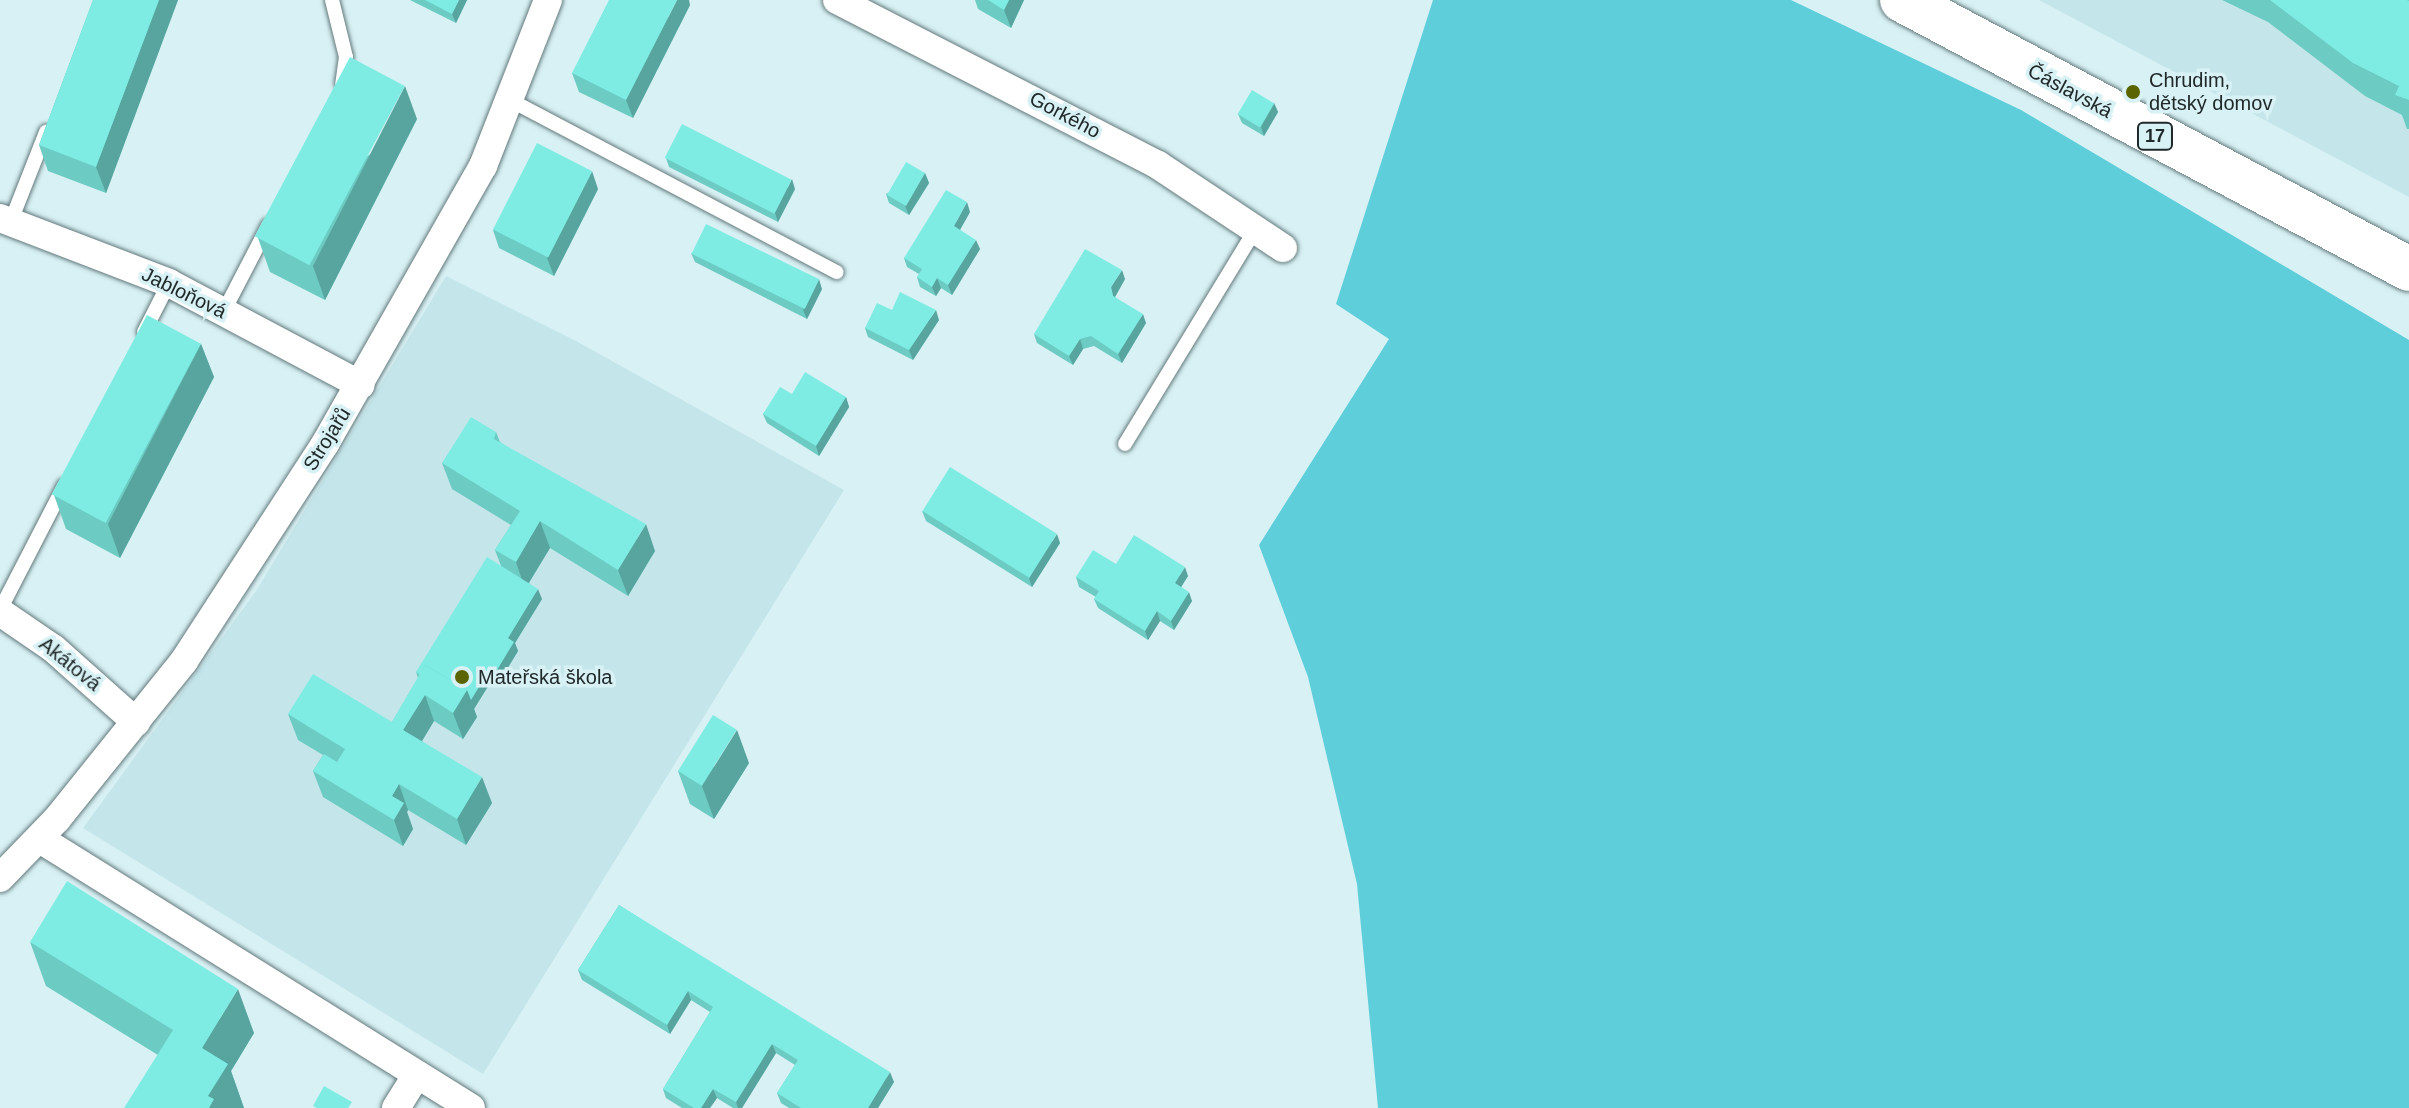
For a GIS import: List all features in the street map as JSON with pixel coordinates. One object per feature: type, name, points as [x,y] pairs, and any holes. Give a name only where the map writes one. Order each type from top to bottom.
[{"type":"main road","name":"Čáslavská","points":[[1902,0],[2409,269]]},
{"type":"street","name":"Strojařů","points":[[0,878],[40,839],[209,627],[361,385],[424,277],[512,101],[548,0]]},
{"type":"street","name":"Gorkého","points":[[837,0],[1158,165],[1283,248]]},
{"type":"street","name":"Jabloňová","points":[[6,220],[169,283],[361,385]]},
{"type":"street","name":"Akátová","points":[[0,611],[54,649],[136,722]]},
{"type":"street","points":[[40,839],[471,1108]]},
{"type":"street","points":[[396,1108],[417,1075]]},
{"type":"lane","points":[[332,0],[346,57],[346,74],[333,103]]},
{"type":"lane","points":[[512,101],[837,272]]},
{"type":"lane","points":[[6,220],[50,122]]},
{"type":"lane","points":[[224,311],[274,213]]},
{"type":"lane","points":[[1125,444],[1255,230]]},
{"type":"lane","points":[[132,354],[169,283]]},
{"type":"lane","points":[[0,611],[74,468]]},
{"type":"shaded area","points":[[1433,0],[1791,0],[2021,110],[2409,340],[2409,1108],[1378,1108],[1357,884],[1308,677],[1259,545],[1389,339],[1336,304]]},
{"type":"shaded area","points":[[2039,0],[2409,0],[2409,197]]},
{"type":"shaded area","name":"Mateřská škola","points":[[446,276],[576,341],[844,490],[483,1074],[83,828],[256,591]]},
{"type":"building","points":[[93,0],[159,0],[96,167],[39,145]]},
{"type":"building","points":[[425,0],[459,0],[452,14]]},
{"type":"building","points":[[609,0],[677,0],[626,100],[572,73]]},
{"type":"building","points":[[988,0],[1009,0],[1004,10]]},
{"type":"building","points":[[2270,0],[2409,1],[2409,100],[2395,95],[2399,86],[2353,63]]},
{"type":"building","points":[[350,57],[405,86],[309,265],[255,236]]},
{"type":"building","points":[[1252,90],[1274,103],[1260,127],[1238,114]]},
{"type":"building","points":[[682,124],[792,180],[774,214],[665,158]]},
{"type":"building","points":[[537,143],[592,171],[548,258],[493,229]]},
{"type":"building","points":[[906,162],[925,173],[906,206],[887,195]]},
{"type":"building","points":[[946,190],[967,202],[954,226],[976,240],[948,285],[937,278],[932,287],[917,277],[922,269],[904,258]]},
{"type":"building","points":[[706,224],[819,279],[805,309],[692,254]]},
{"type":"building","points":[[1085,249],[1122,270],[1111,287],[1113,296],[1143,314],[1118,354],[1091,336],[1080,339],[1069,356],[1034,334]]},
{"type":"building","points":[[900,292],[936,310],[909,350],[865,328],[877,303],[892,310]]},
{"type":"building","points":[[147,315],[201,344],[106,523],[52,494]]},
{"type":"building","points":[[805,372],[846,397],[816,446],[763,414],[780,387],[792,394]]},
{"type":"building","points":[[471,417],[496,432],[494,439],[646,524],[618,570],[540,521],[516,562],[495,550],[520,511],[442,463]]},
{"type":"building","points":[[950,467],[1057,534],[1029,578],[922,511]]},
{"type":"building","points":[[1134,535],[1185,567],[1175,583],[1189,592],[1171,621],[1157,611],[1145,631],[1094,599],[1099,591],[1076,577],[1093,550],[1116,564]]},
{"type":"building","points":[[487,557],[538,589],[508,638],[514,642],[497,670],[492,666],[471,700],[467,690],[425,665],[420,675],[416,672]]},
{"type":"building","points":[[425,665],[467,690],[453,713],[425,695],[403,730],[482,777],[457,819],[399,784],[392,796],[404,803],[394,820],[313,771],[324,754],[337,762],[345,749],[288,714],[313,674],[392,722]]},
{"type":"building","points":[[713,715],[737,730],[702,786],[678,771]]},
{"type":"building","points":[[67,881],[238,989],[202,1048],[228,1064],[208,1096],[214,1099],[209,1108],[124,1108],[173,1030],[30,942]]},
{"type":"building","points":[[619,905],[890,1072],[868,1108],[801,1108],[777,1093],[798,1060],[772,1044],[736,1102],[713,1089],[701,1108],[694,1108],[663,1089],[713,1007],[688,991],[667,1025],[578,970]]},
{"type":"building","points":[[324,1086],[352,1102],[348,1108],[313,1106]]},
{"type":"place","name":"Chrudim, dětský domov","points":[[2133,92]]},
{"type":"place","name":"Mateřská škola","points":[[462,677]]}]
